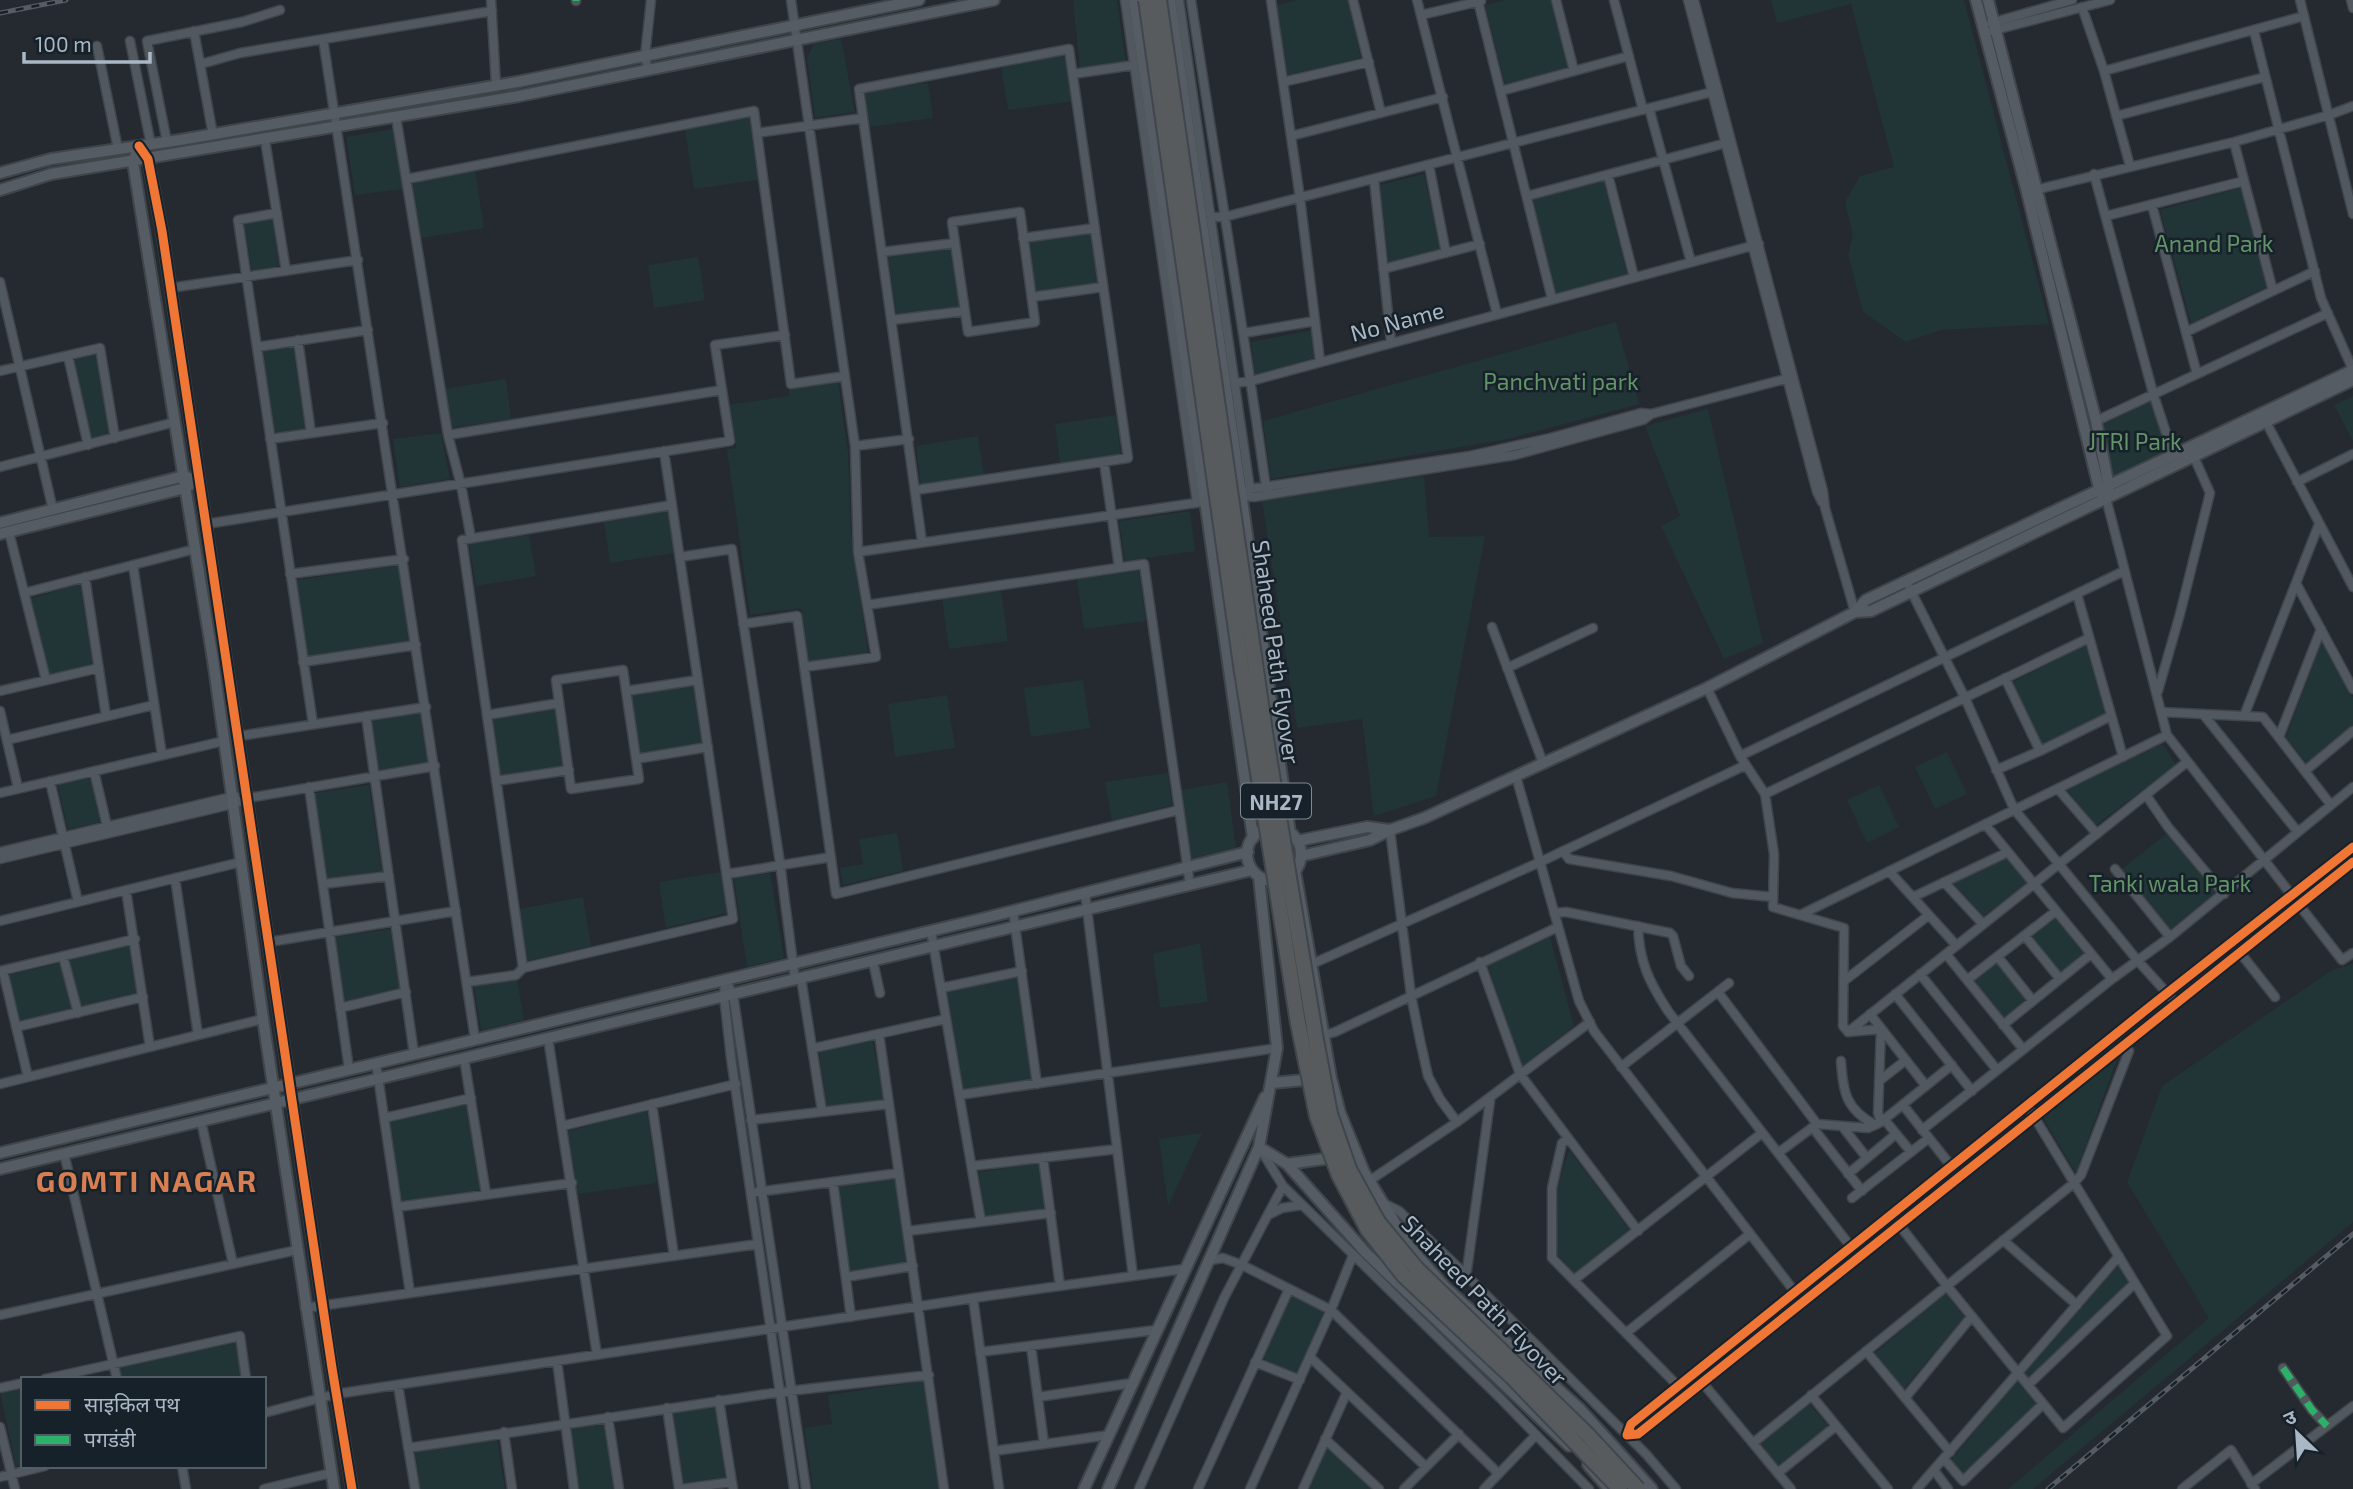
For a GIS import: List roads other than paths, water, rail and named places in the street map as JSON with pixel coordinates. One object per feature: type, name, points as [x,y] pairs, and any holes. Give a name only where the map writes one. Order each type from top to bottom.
[{"type":"highway","name":"Shaheed Path Flyover","points":[[1146,0],[1242,672],[1298,1023],[1317,1116],[1339,1175],[1368,1230],[1404,1276],[1513,1378],[1620,1489]]},
{"type":"highway","name":"Shaheed Path Flyover","points":[[1159,0],[1266,739],[1330,1114],[1349,1169],[1378,1222],[1400,1249],[1416,1268],[1588,1435],[1638,1489]]},
{"type":"street","points":[[491,0],[496,85]]},
{"type":"street","points":[[648,70],[645,56],[651,0]]},
{"type":"street","points":[[791,0],[855,446],[858,552],[876,657],[804,667]]},
{"type":"street","points":[[0,173],[51,159],[214,135],[496,85],[919,0]]},
{"type":"street","points":[[0,190],[51,174],[396,117],[648,70],[993,0]]},
{"type":"street","points":[[1108,1489],[1259,1147],[1277,1048],[1256,873],[1248,852],[1253,838],[1125,0]]},
{"type":"street","points":[[1134,0],[1174,276],[1201,502]]},
{"type":"street","points":[[0,1169],[1190,885],[1256,873],[1270,881],[1279,881],[1296,871],[1301,856],[1294,837],[1246,492],[1170,0]]},
{"type":"street","points":[[1179,0],[1234,383],[1246,492]]},
{"type":"street","points":[[1191,0],[1267,491]]},
{"type":"street","points":[[1272,0],[1320,362]]},
{"type":"street","points":[[1353,0],[1381,113]]},
{"type":"street","points":[[1417,0],[1497,314]]},
{"type":"street","points":[[1556,0],[1574,71]]},
{"type":"street","points":[[1614,0],[1691,262]]},
{"type":"street","points":[[1688,0],[1728,143]]},
{"type":"street","points":[[1694,0],[1728,143],[1854,612]]},
{"type":"street","points":[[1976,0],[2096,421],[2105,492]]},
{"type":"street","points":[[1988,0],[2124,571],[2168,735],[2342,960],[2353,953]]},
{"type":"street","points":[[1984,30],[2072,0]]},
{"type":"street","points":[[1995,26],[2110,0]]},
{"type":"street","points":[[2300,0],[2353,214]]},
{"type":"street","points":[[2352,0],[2353,8]]},
{"type":"street","points":[[1422,15],[1481,1],[1552,299]]},
{"type":"street","points":[[2082,7],[2104,71],[2130,166]]},
{"type":"street","points":[[167,142],[147,41],[242,22],[280,10]]},
{"type":"street","points":[[201,64],[240,53],[492,11]]},
{"type":"street","points":[[2104,71],[2304,16]]},
{"type":"street","points":[[194,31],[214,135]]},
{"type":"street","points":[[1301,856],[1370,840],[1424,818],[1707,688],[1854,612],[1871,611],[1909,586],[2105,492],[2173,454],[2353,370],[2328,313],[2315,271],[2254,31]]},
{"type":"street","points":[[323,39],[475,1039]]},
{"type":"street","points":[[130,41],[151,145]]},
{"type":"street","points":[[97,46],[118,149]]},
{"type":"street","points":[[916,490],[1128,458],[1069,50],[859,89],[922,542]]},
{"type":"street","points":[[1501,91],[1629,56]]},
{"type":"street","points":[[1283,82],[1369,62]]},
{"type":"street","points":[[1073,74],[1134,65]]},
{"type":"street","points":[[2116,116],[2265,77]]},
{"type":"street","points":[[1211,217],[1300,198],[1712,92]]},
{"type":"street","points":[[1291,136],[1443,97]]},
{"type":"street","points":[[2032,190],[2234,142],[2353,106]]},
{"type":"street","points":[[407,179],[754,111],[791,384],[845,376]]},
{"type":"street","points":[[396,117],[448,435],[471,538]]},
{"type":"street","points":[[757,133],[863,118]]},
{"type":"street","points":[[265,140],[286,271]]},
{"type":"street","points":[[2234,142],[2273,291]]},
{"type":"street","points":[[1527,196],[1728,143]]},
{"type":"street","points":[[139,146],[148,159],[170,288],[322,1306],[352,1489]]},
{"type":"street","points":[[139,146],[133,162],[185,482],[305,1308],[334,1489]]},
{"type":"street","points":[[1429,165],[1446,253]]},
{"type":"street","points":[[2094,174],[2153,393],[2173,454]]},
{"type":"street","points":[[1608,175],[1634,277]]},
{"type":"street","points":[[1374,179],[1391,342]]},
{"type":"street","points":[[2106,216],[2244,181]]},
{"type":"street","points":[[2152,205],[2197,374]]},
{"type":"street","points":[[1020,212],[1035,322],[968,332],[955,243],[952,222],[1020,212]]},
{"type":"street","points":[[277,213],[238,220],[313,724]]},
{"type":"street","points":[[1023,237],[1095,228]]},
{"type":"street","points":[[882,252],[955,243]]},
{"type":"street","points":[[1383,269],[1480,244]]},
{"type":"street","name":"No Name","points":[[1234,383],[1251,381],[1755,245]]},
{"type":"street","points":[[170,288],[358,260]]},
{"type":"street","points":[[2186,332],[2315,271]]},
{"type":"street","points":[[0,282],[53,510]]},
{"type":"street","points":[[1032,297],[1103,287]]},
{"type":"street","points":[[892,320],[965,311]]},
{"type":"street","points":[[2096,421],[2328,313]]},
{"type":"street","points":[[1244,333],[1315,321]]},
{"type":"street","points":[[257,347],[368,330]]},
{"type":"street","points":[[206,524],[730,441],[715,345],[785,335]]},
{"type":"street","points":[[298,340],[311,433]]},
{"type":"street","points":[[0,371],[100,348],[115,438]]},
{"type":"street","points":[[68,356],[88,445]]},
{"type":"street","points":[[858,552],[1201,502],[1246,492],[1254,497],[1267,491],[1469,456],[1550,438],[1790,377]]},
{"type":"street","points":[[2105,492],[2194,457],[2353,380]]},
{"type":"street","points":[[448,435],[722,390]]},
{"type":"street","points":[[0,467],[175,422]]},
{"type":"street","points":[[2266,422],[2353,587]]},
{"type":"street","points":[[270,439],[383,423]]},
{"type":"street","points":[[855,446],[909,439]]},
{"type":"street","points":[[467,982],[516,975],[523,968],[733,919],[664,452]]},
{"type":"street","points":[[2297,482],[2353,454]]},
{"type":"street","points":[[2157,694],[2210,493],[2194,457]]},
{"type":"street","points":[[1104,462],[1119,567]]},
{"type":"street","points":[[0,523],[200,479]]},
{"type":"street","points":[[46,680],[24,593],[4,533],[185,482]]},
{"type":"street","points":[[523,968],[462,540],[672,505]]},
{"type":"street","points":[[2244,716],[2319,524]]},
{"type":"street","points":[[24,593],[195,549]]},
{"type":"street","points":[[680,557],[732,549],[780,863],[792,963],[814,1048],[822,1111]]},
{"type":"street","points":[[290,574],[404,559]]},
{"type":"street","points":[[867,605],[1144,564],[1190,885]]},
{"type":"street","points":[[133,565],[162,755]]},
{"type":"street","points":[[2344,570],[2353,566]]},
{"type":"street","points":[[1740,756],[2124,571]]},
{"type":"street","points":[[85,577],[106,716]]},
{"type":"street","points":[[2296,583],[2353,689]]},
{"type":"street","points":[[1909,586],[1965,698],[2014,809],[2138,961],[2176,1003]]},
{"type":"street","points":[[2077,594],[2123,757]]},
{"type":"street","points":[[743,624],[797,616],[836,894],[1179,810]]},
{"type":"street","points":[[1492,627],[1543,763]]},
{"type":"street","points":[[1507,668],[1593,628]]},
{"type":"street","points":[[2279,737],[2321,629]]},
{"type":"street","points":[[1765,794],[2089,638]]},
{"type":"street","points":[[303,662],[416,645]]},
{"type":"street","points":[[0,691],[99,668]]},
{"type":"street","points":[[623,670],[639,779],[571,789],[559,703],[556,680],[623,670]]},
{"type":"street","points":[[2005,678],[2040,751]]},
{"type":"street","points":[[626,691],[698,680]]},
{"type":"street","points":[[1707,688],[1740,756],[1765,794],[1774,854],[1773,907],[1844,928],[1843,1026],[1848,1032]]},
{"type":"street","points":[[487,715],[559,703]]},
{"type":"street","points":[[7,740],[154,705]]},
{"type":"street","points":[[239,736],[426,706]]},
{"type":"street","points":[[0,711],[18,789]]},
{"type":"street","points":[[2161,712],[2263,717],[2331,805]]},
{"type":"street","points":[[2203,714],[2297,831]]},
{"type":"street","points":[[366,716],[414,1054]]},
{"type":"street","points":[[1996,770],[2111,716]]},
{"type":"street","points":[[2305,771],[2353,731]]},
{"type":"street","points":[[1800,915],[2168,735]]},
{"type":"street","points":[[0,793],[224,741]]},
{"type":"street","points":[[636,759],[708,747]]},
{"type":"street","points":[[1848,1032],[2187,762]]},
{"type":"street","points":[[1312,964],[1540,862],[1746,765]]},
{"type":"street","points":[[0,859],[107,826],[232,800],[435,766]]},
{"type":"street","points":[[496,781],[569,770]]},
{"type":"street","points":[[94,771],[107,826]]},
{"type":"street","points":[[1516,775],[1579,1001],[1590,1022],[1621,1067],[1802,1301]]},
{"type":"street","points":[[50,781],[78,902]]},
{"type":"street","points":[[1922,1130],[2224,894],[2353,787]]},
{"type":"street","points":[[309,788],[349,1069]]},
{"type":"street","points":[[2058,789],[2097,834]]},
{"type":"street","points":[[2146,795],[2168,827],[2224,894]]},
{"type":"street","points":[[0,852],[64,840],[232,800]]},
{"type":"street","points":[[1986,824],[2112,979]]},
{"type":"street","points":[[1253,838],[1266,829],[1276,828],[1294,837],[1367,827],[1390,830]]},
{"type":"street","points":[[1390,830],[1410,995],[1428,1076],[1440,1099],[1457,1122]]},
{"type":"street","points":[[1628,1435],[1631,1424],[2168,992],[2353,848]]},
{"type":"street","points":[[1563,851],[1569,859],[1671,876],[1732,893],[1773,897]]},
{"type":"street","points":[[0,1153],[931,931],[1248,852]]},
{"type":"street","points":[[1913,897],[2008,852]]},
{"type":"street","points":[[727,874],[831,856]]},
{"type":"street","points":[[0,921],[241,862]]},
{"type":"street","points":[[1628,1435],[1638,1434],[2353,862]]},
{"type":"street","points":[[2115,869],[2169,937]]},
{"type":"street","name":"Shaheed Path Flyover","points":[[1296,871],[1339,1114],[1355,1154],[1370,1181],[1409,1246],[1445,1287],[1580,1409],[1652,1489]]},
{"type":"street","points":[[1889,871],[1956,946]]},
{"type":"street","points":[[323,884],[389,876]]},
{"type":"street","points":[[175,878],[198,1035]]},
{"type":"street","points":[[1944,882],[1983,924]]},
{"type":"street","points":[[126,890],[149,1047]]},
{"type":"street","points":[[1085,893],[1133,1276]]},
{"type":"street","points":[[269,942],[456,911]]},
{"type":"street","points":[[1013,911],[1037,1084]]},
{"type":"street","points":[[1967,981],[2056,911]]},
{"type":"street","points":[[1555,913],[1566,912],[1672,935],[1681,966],[1689,976]]},
{"type":"street","points":[[1844,981],[1929,915]]},
{"type":"street","points":[[1638,926],[1638,949],[1650,983],[1677,1024],[1851,1247]]},
{"type":"street","points":[[1324,1035],[1558,927]]},
{"type":"street","points":[[931,931],[981,1222]]},
{"type":"street","points":[[2025,936],[2060,979]]},
{"type":"street","points":[[28,1077],[1,971],[135,939]]},
{"type":"street","points":[[2232,943],[2275,997]]},
{"type":"street","points":[[1945,954],[2024,1049]]},
{"type":"street","points":[[2003,1024],[2091,954]]},
{"type":"street","points":[[63,956],[78,1013]]},
{"type":"street","points":[[1997,957],[2033,1001]]},
{"type":"street","points":[[873,962],[880,993]]},
{"type":"street","points":[[1480,962],[1520,1074],[1638,1231]]},
{"type":"street","points":[[941,988],[1022,971]]},
{"type":"street","points":[[1920,974],[1997,1070]]},
{"type":"street","points":[[725,980],[746,1082],[806,1489]]},
{"type":"street","points":[[1621,1067],[1729,984]]},
{"type":"street","points":[[340,1008],[406,992]]},
{"type":"street","points":[[1718,992],[1862,1191]]},
{"type":"street","points":[[1895,994],[1972,1091]]},
{"type":"street","points":[[728,995],[734,1084],[794,1489]]},
{"type":"street","points":[[16,1027],[143,997]]},
{"type":"street","points":[[1870,1014],[1926,1086]]},
{"type":"street","points":[[0,1084],[263,1018]]},
{"type":"street","points":[[814,1048],[946,1019]]},
{"type":"street","points":[[1370,1181],[1457,1122],[1590,1022]]},
{"type":"street","points":[[1848,1032],[1881,1029]]},
{"type":"street","points":[[1880,1122],[1881,1029]]},
{"type":"street","points":[[879,1034],[944,1489]]},
{"type":"street","points":[[548,1038],[586,1268],[597,1355]]},
{"type":"street","points":[[1753,1443],[2081,1175],[2129,1051],[2124,1044]]},
{"type":"street","points":[[959,1095],[1277,1048]]},
{"type":"street","points":[[464,1058],[486,1194]]},
{"type":"street","points":[[1879,1081],[1906,1060]]},
{"type":"street","points":[[1841,1061],[1849,1104],[1858,1116],[1880,1122],[1896,1134],[1911,1152]]},
{"type":"street","points":[[376,1063],[411,1293]]},
{"type":"street","points":[[1778,1153],[1815,1126],[1868,1128],[1880,1122],[1952,1065]]},
{"type":"street","points":[[1272,1083],[1331,1078]]},
{"type":"street","points":[[562,1126],[746,1082]]},
{"type":"street","points":[[1084,1489],[1272,1083]]},
{"type":"street","points":[[384,1118],[471,1098]]},
{"type":"street","points":[[1464,1273],[1467,1269],[1490,1101],[1488,1099]]},
{"type":"street","points":[[652,1104],[674,1256]]},
{"type":"street","points":[[751,1120],[889,1104]]},
{"type":"street","points":[[1903,1105],[1951,1166]]},
{"type":"street","points":[[1892,1214],[1947,1286],[2063,1427],[2167,1336],[2027,1105]]},
{"type":"street","points":[[201,1121],[233,1264]]},
{"type":"street","points":[[1842,1126],[1867,1158]]},
{"type":"street","points":[[1574,1280],[1762,1132]]},
{"type":"street","points":[[1848,1174],[1896,1134]]},
{"type":"street","points":[[1852,1198],[1929,1138]]},
{"type":"street","points":[[1568,1139],[1562,1143],[1552,1188],[1552,1258],[1678,1386]]},
{"type":"street","points":[[1259,1147],[1283,1186],[1589,1489]]},
{"type":"street","name":"Shaheed Path Flyover","points":[[1259,1147],[1287,1164],[1366,1252],[1537,1414],[1609,1489]]},
{"type":"street","points":[[972,1166],[1117,1149]]},
{"type":"street","points":[[64,1153],[116,1377]]},
{"type":"street","points":[[1287,1164],[1355,1154]]},
{"type":"street","points":[[1044,1157],[1060,1286]]},
{"type":"street","points":[[751,1193],[899,1172]]},
{"type":"street","points":[[833,1182],[851,1317]]},
{"type":"street","points":[[397,1207],[572,1183]]},
{"type":"street","points":[[1139,1489],[1224,1298],[1283,1186]]},
{"type":"street","points":[[1383,1203],[1399,1210],[1464,1273],[1628,1435],[1676,1489]]},
{"type":"street","points":[[1268,1214],[1282,1208],[1302,1205]]},
{"type":"street","points":[[908,1231],[1051,1213]]},
{"type":"street","points":[[1626,1333],[1750,1234]]},
{"type":"street","points":[[2003,1240],[2077,1305]]},
{"type":"street","points":[[305,1308],[758,1244]]},
{"type":"street","points":[[0,1315],[297,1250]]},
{"type":"street","points":[[1250,1489],[1331,1311],[1353,1255]]},
{"type":"street","points":[[1917,1489],[2119,1256]]},
{"type":"street","points":[[1211,1260],[1223,1258],[1241,1265],[1331,1311],[1499,1474]]},
{"type":"street","points":[[846,1277],[913,1266]]},
{"type":"street","points":[[266,1413],[336,1394],[1184,1269]]},
{"type":"street","points":[[2028,1385],[2135,1283]]},
{"type":"street","points":[[1198,1489],[1289,1289]]},
{"type":"street","points":[[973,1298],[999,1489]]},
{"type":"street","points":[[1905,1398],[1972,1316]]},
{"type":"street","points":[[980,1352],[1156,1330]]},
{"type":"street","points":[[54,1377],[240,1336],[246,1377]]},
{"type":"street","points":[[1031,1346],[1044,1444]]},
{"type":"street","points":[[1866,1351],[1905,1398],[1963,1481],[2043,1404]]},
{"type":"street","points":[[1310,1357],[1426,1467]]},
{"type":"street","points":[[557,1361],[574,1489]]},
{"type":"street","points":[[1255,1363],[1300,1380]]},
{"type":"street","points":[[2283,1368],[2312,1410],[2327,1426]]},
{"type":"street","points":[[408,1448],[780,1392],[929,1375]]},
{"type":"street","points":[[1702,1382],[1791,1489]]},
{"type":"street","points":[[0,1388],[21,1383]]},
{"type":"street","points":[[1038,1397],[1132,1383]]},
{"type":"street","points":[[398,1385],[415,1489]]},
{"type":"street","points":[[1303,1489],[1346,1391]]},
{"type":"street","points":[[1811,1395],[1888,1489]]},
{"type":"street","points":[[667,1408],[680,1489],[732,1485],[719,1401]]},
{"type":"street","points":[[2182,1489],[2231,1450],[2253,1486],[2353,1406]]},
{"type":"street","points":[[608,1417],[619,1489]]},
{"type":"street","points":[[1777,1473],[1836,1426]]},
{"type":"street","points":[[0,1427],[15,1489]]},
{"type":"street","points":[[504,1432],[512,1489]]},
{"type":"street","points":[[1404,1489],[1458,1434]]},
{"type":"street","points":[[994,1451],[1109,1435]]},
{"type":"street","points":[[1484,1489],[1536,1435]]},
{"type":"street","points":[[1325,1440],[1379,1489]]},
{"type":"street","points":[[0,1477],[37,1468]]},
{"type":"street","points":[[182,1468],[186,1489]]},
{"type":"street","points":[[1934,1470],[1948,1489]]},
{"type":"street","points":[[264,1489],[331,1473]]},
{"type":"street","points":[[1572,1489],[1581,1480]]},
{"type":"railway","points":[[0,13],[66,0]]},
{"type":"railway","points":[[2048,1489],[2353,1234]]},
{"type":"district","name":"GOMTI NAGAR","points":[[147,1180]]},
{"type":"park label","name":"Anand Park","points":[[2214,243]]},
{"type":"park label","name":"Panchvati park","points":[[1561,381]]},
{"type":"park label","name":"JTRI Park","points":[[2135,441]]},
{"type":"park label","name":"Tanki wala Park","points":[[2170,883]]}]
